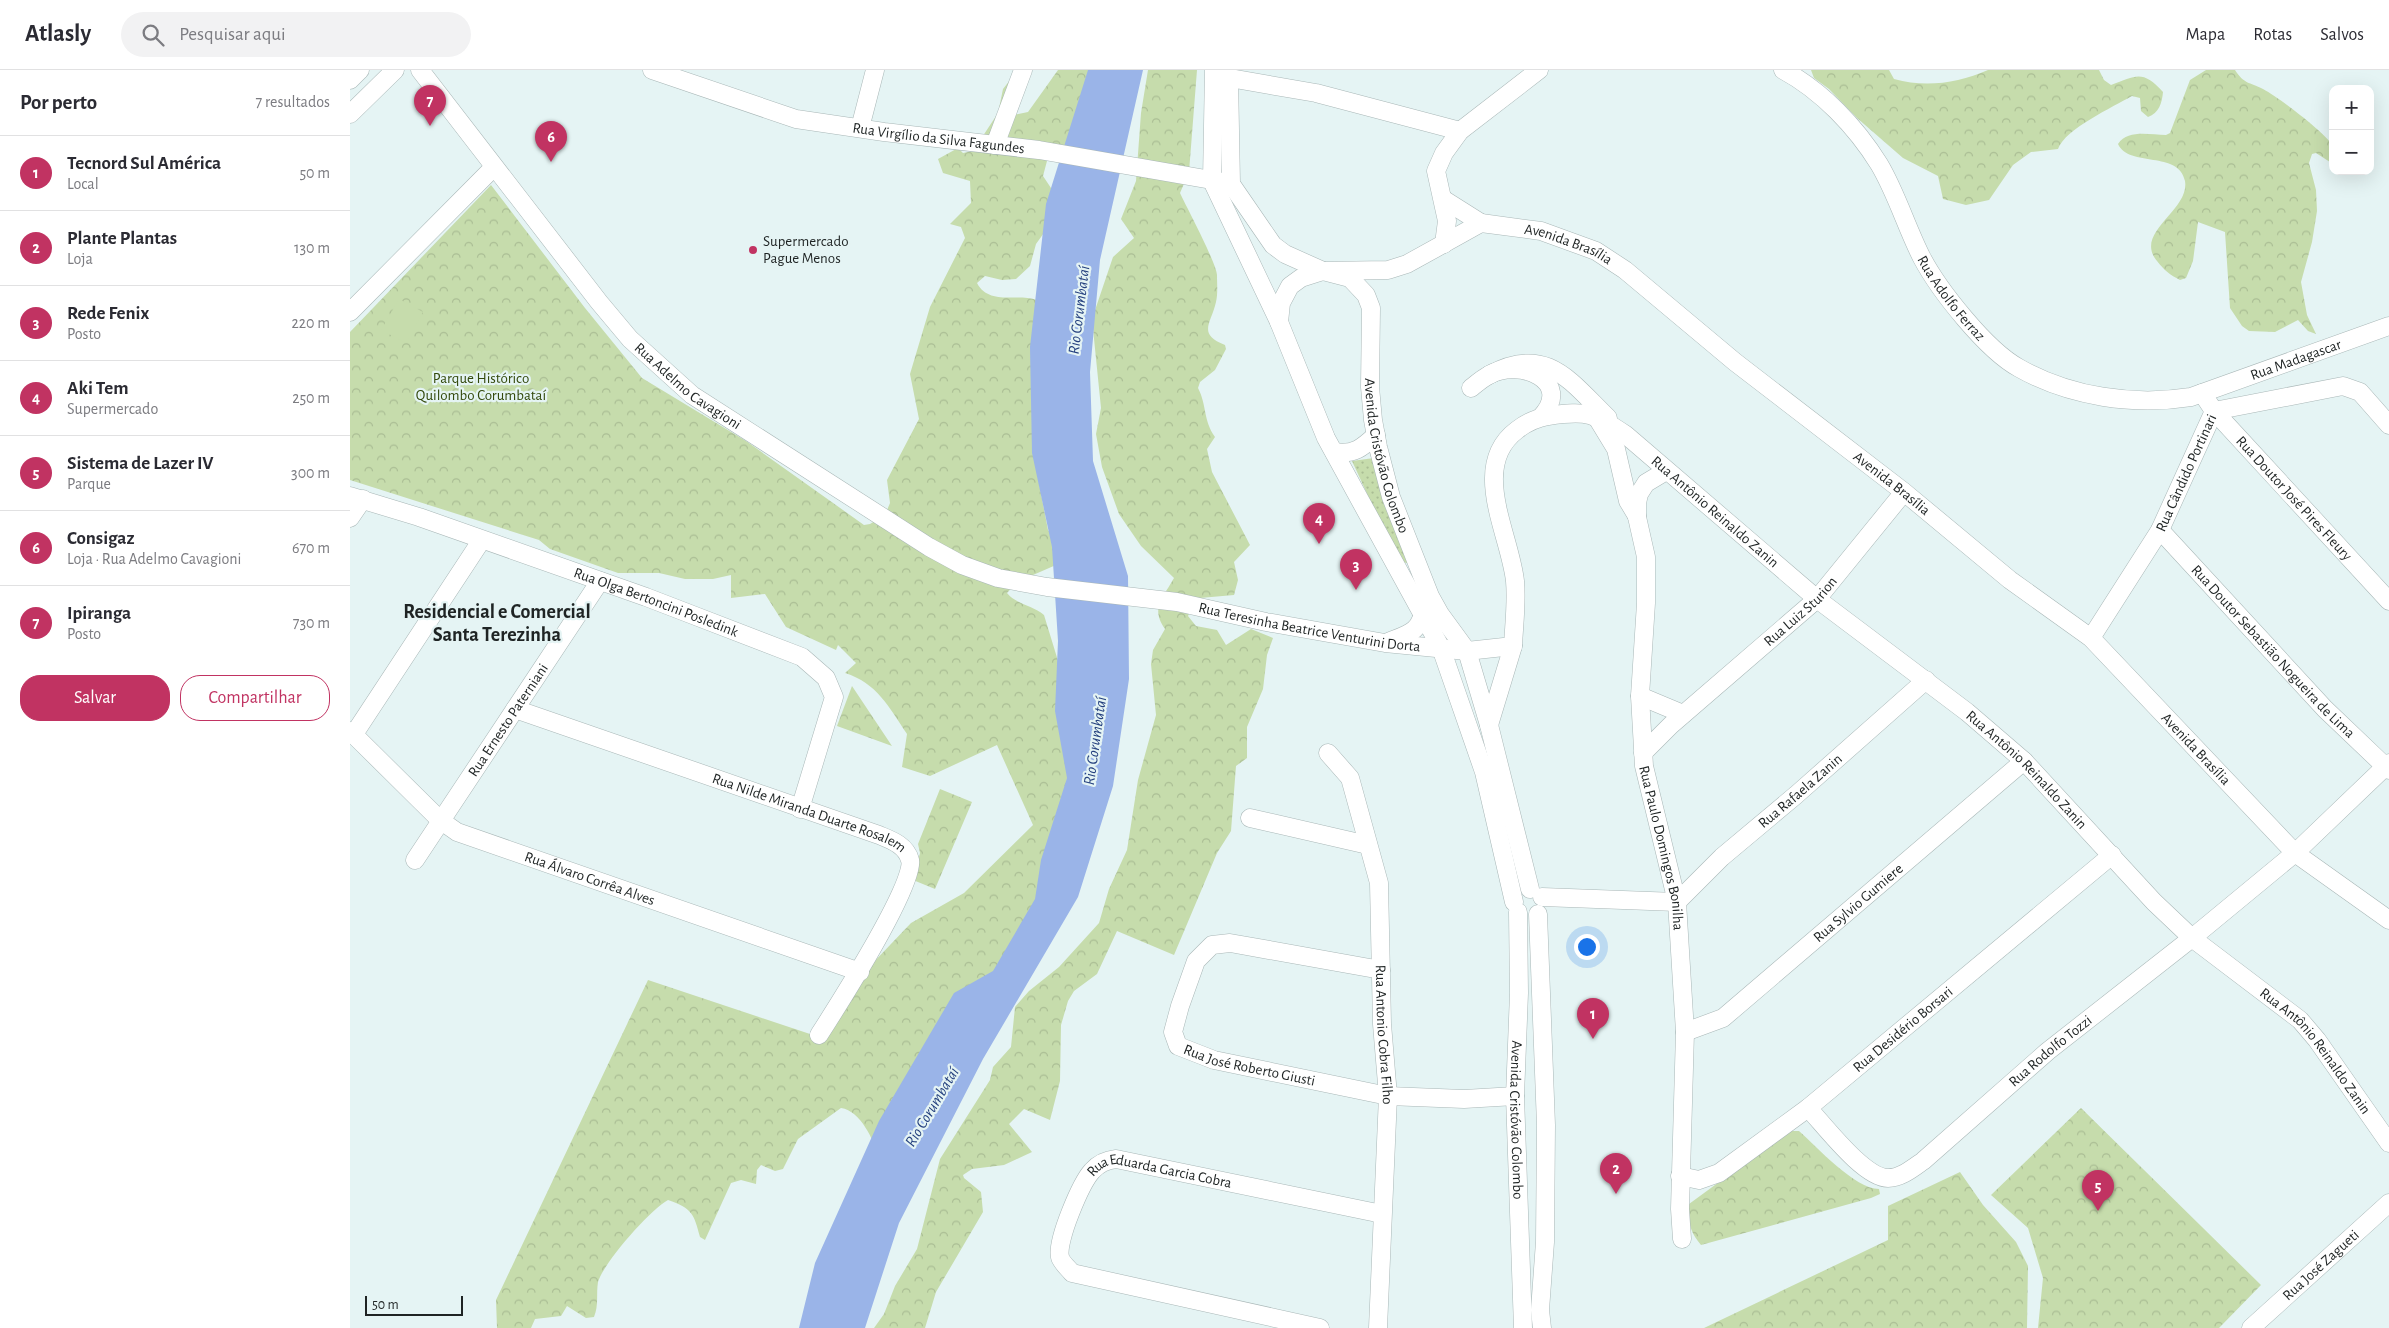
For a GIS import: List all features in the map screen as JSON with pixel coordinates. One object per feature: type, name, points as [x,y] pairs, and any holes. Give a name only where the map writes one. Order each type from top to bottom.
[{"type":"street","points":[[350,80],[360,70]]},
{"type":"street","points":[[350,114],[395,70]]},
{"type":"street","name":"Rua Adelmo Cavagioni","points":[[420,70],[630,339],[692,395],[929,548],[962,565],[998,578],[1177,602]]},
{"type":"street","name":"Rua Virgílio da Silva Fagundes","points":[[652,70],[796,119],[1039,150],[1231,184]]},
{"type":"street","points":[[860,128],[875,70]]},
{"type":"street","points":[[995,145],[1022,70]]},
{"type":"street","points":[[1444,244],[1447,221],[1443,199],[1437,185],[1436,171],[1447,148],[1460,131],[1539,70]]},
{"type":"street","name":"Rua Adolfo Ferraz","points":[[1783,70],[1805,82],[1827,102],[1880,165],[1922,258],[1941,290],[1998,352],[2017,367],[2043,379],[2090,395],[2136,401],[2175,400],[2202,393]]},
{"type":"street","points":[[1231,184],[1221,73],[1316,93],[1460,131]]},
{"type":"street","name":"Avenida Cristóvão Colombo","points":[[1221,73],[1212,180],[1279,322],[1326,438],[1441,648],[1484,772],[1516,907],[1518,993],[1514,1096],[1523,1328]]},
{"type":"street","points":[[350,312],[494,167]]},
{"type":"street","name":"Avenida Cristóvão Colombo","points":[[1231,184],[1273,244],[1285,254],[1323,271],[1350,278],[1366,295],[1371,308],[1370,387],[1376,435],[1391,497],[1430,596],[1440,614],[1467,651],[1536,893]]},
{"type":"street","points":[[1279,322],[1281,303],[1290,286],[1301,278],[1323,271],[1388,270],[1407,264],[1481,223],[1443,199]]},
{"type":"street","name":"Avenida Brasília","points":[[1481,223],[1541,230],[1596,251],[1625,270],[1736,362],[1904,492],[2010,580],[2091,638],[2295,853],[2389,920]]},
{"type":"street","name":"Rua Madagascar","points":[[2202,393],[2389,326]]},
{"type":"street","name":"Rua Antônio Reinaldo Zanin","points":[[1471,388],[1489,375],[1520,362],[1531,362],[1554,370],[1666,472],[1817,599],[1967,712],[2024,761],[2192,938],[2300,1020],[2317,1040],[2389,1142]]},
{"type":"street","name":"Rua Antônio Reinaldo Zanin","points":[[1489,375],[1516,370],[1533,372],[1541,376],[1547,382],[1551,394],[1549,406],[1541,417]]},
{"type":"street","name":"Rua Cândido Portinari","points":[[2091,638],[2160,530],[2214,411],[2342,386],[2360,392],[2389,426]]},
{"type":"street","name":"Rua Doutor José Pires Fleury","points":[[2202,393],[2214,411],[2389,601]]},
{"type":"street","name":"Rua Antônio Reinaldo Zanin","points":[[1489,726],[1513,646],[1515,582],[1508,542],[1495,498],[1493,472],[1503,444],[1521,427],[1541,417],[1574,413],[1593,415],[1626,435]]},
{"type":"street","points":[[1593,415],[1608,433],[1616,449],[1628,501],[1638,516]]},
{"type":"street","points":[[1334,452],[1349,453],[1359,451],[1376,435]]},
{"type":"street","name":"Rua Paulo Domingos Bonilha","points":[[1666,472],[1650,480],[1642,489],[1637,503],[1646,557],[1646,603],[1640,696],[1643,753],[1677,902],[1685,1032],[1680,1176],[1682,1239]]},
{"type":"street","name":"Rua Luiz Sturion","points":[[1643,753],[1683,714],[1817,599],[1904,492]]},
{"type":"street","points":[[350,518],[356,498]]},
{"type":"street","name":"Rua Olga Bertoncini Posledink","points":[[356,498],[600,581],[788,650],[802,657],[826,678],[834,697],[800,808]]},
{"type":"street","name":"Rua Doutor Sebastião Nogueira de Lima","points":[[2160,530],[2325,709],[2388,767]]},
{"type":"street","points":[[352,732],[481,541]]},
{"type":"street","points":[[1385,643],[1416,630],[1423,618],[1425,596],[1422,573]]},
{"type":"street","name":"Rua Ernesto Paterniani","points":[[414,860],[600,581]]},
{"type":"street","name":"Rua Teresinha Beatrice Venturini Dorta","points":[[1177,602],[1266,622],[1385,643],[1441,648]]},
{"type":"street","points":[[1441,648],[1467,651],[1513,646]]},
{"type":"street","name":"Rua Rafaela Zanin","points":[[1677,902],[1722,858],[1796,796],[1926,680]]},
{"type":"street","points":[[1640,696],[1683,714]]},
{"type":"street","name":"Rua Nilde Miranda Duarte Rosalem","points":[[515,709],[896,842],[906,851],[911,860],[909,874],[901,893],[860,972],[819,1035]]},
{"type":"street","name":"Rua Álvaro Corrêa Alves","points":[[352,732],[440,820],[457,832],[860,972]]},
{"type":"street","name":"Rua Antonio Cobra Filho","points":[[1328,753],[1350,778],[1380,884],[1382,1024],[1388,1096],[1378,1328]]},
{"type":"street","name":"Rua Sylvio Gumiere","points":[[1685,1032],[1723,1018],[2024,761]]},
{"type":"street","name":"Rua Rodolfo Tozzi","points":[[1808,1108],[1868,1170],[1881,1177],[1890,1178],[1908,1172],[2048,1051],[2192,938],[2295,853],[2388,767]]},
{"type":"street","points":[[1250,818],[1368,845]]},
{"type":"street","name":"Rua Desidério Borsari","points":[[1680,1176],[1699,1180],[1719,1173],[1808,1108],[2112,855]]},
{"type":"street","points":[[1536,893],[1543,906],[1538,914],[1529,917],[1516,907],[1521,892],[1677,902]]},
{"type":"street","name":"Avenida Cristóvão Colombo","points":[[1538,914],[1546,1125],[1545,1242],[1540,1310],[1542,1328]]},
{"type":"street","name":"Rua José Roberto Giusti","points":[[1381,970],[1230,943],[1212,945],[1196,961],[1173,1032],[1178,1046],[1214,1060],[1388,1096],[1464,1099],[1514,1096]]},
{"type":"street","name":"Rua Eduarda Garcia Cobra","points":[[1320,1328],[1072,1273],[1060,1259],[1060,1245],[1071,1209],[1091,1172],[1106,1160],[1116,1158],[1382,1214]]},
{"type":"street","name":"Rua José Zagueti","points":[[2251,1328],[2389,1203]]},
{"type":"green space","name":"Parque Histórico Quilombo Corumbataí","points":[[1058,70],[1107,70],[1073,141],[1055,152],[1047,161],[1043,176],[1053,191],[1046,230],[1036,244],[1030,266],[1016,279],[1002,280],[985,276],[977,283],[982,290],[996,297],[1037,300],[1034,457],[1048,530],[1072,558],[1017,582],[1007,593],[1015,600],[1044,615],[1066,687],[1067,778],[1060,868],[879,1156],[870,1135],[860,1120],[848,1110],[841,1108],[798,1139],[783,1169],[775,1171],[761,1165],[757,1170],[756,1184],[741,1180],[731,1183],[705,1240],[700,1237],[694,1217],[682,1206],[668,1200],[650,1214],[628,1237],[602,1273],[598,1282],[594,1317],[586,1318],[567,1306],[561,1316],[535,1319],[531,1328],[497,1328],[496,1300],[648,980],[822,1038],[870,966],[911,923],[964,893],[1033,825],[997,745],[930,776],[902,767],[907,734],[888,705],[874,690],[856,677],[845,673],[856,663],[838,645],[836,650],[786,627],[765,594],[731,598],[731,575],[713,579],[685,579],[659,573],[618,573],[550,549],[539,540],[350,480],[350,332],[491,185],[585,308],[642,378],[746,441],[864,525],[870,524],[885,515],[890,503],[887,480],[919,419],[910,374],[930,307],[965,238],[961,227],[950,224],[971,203],[970,181],[943,173],[938,159],[958,148],[963,153],[973,151],[998,113],[1003,89],[1014,75],[1013,115],[1028,112]]},
{"type":"green space","points":[[1148,70],[1197,70],[1189,172],[1180,193],[1207,247],[1215,268],[1217,296],[1208,328],[1211,337],[1225,345],[1226,349],[1215,370],[1200,382],[1198,388],[1211,431],[1215,437],[1207,449],[1212,472],[1250,545],[1234,562],[1238,580],[1234,595],[1200,598],[1193,605],[1188,616],[1196,626],[1217,630],[1226,645],[1251,629],[1273,638],[1267,655],[1263,689],[1247,727],[1247,758],[1236,766],[1231,831],[1217,853],[1174,955],[1117,931],[1097,974],[1074,991],[1068,1001],[1061,1025],[1060,1081],[1050,1120],[1024,1109],[1009,1124],[1032,1152],[1004,1165],[972,1169],[963,1175],[981,1192],[983,1212],[936,1292],[925,1328],[874,1328],[884,1314],[895,1286],[917,1249],[940,1159],[990,1080],[993,1067],[1011,1047],[1015,1007],[1029,991],[1059,967],[1099,923],[1109,889],[1127,850],[1138,780],[1156,715],[1151,664],[1153,650],[1165,629],[1158,609],[1162,597],[1174,578],[1141,546],[1119,514],[1102,467],[1096,434],[1101,408],[1092,319],[1113,257],[1134,238],[1121,219],[1136,181],[1141,113]]},
{"type":"green space","points":[[1811,70],[1889,70],[1894,79],[1930,84],[1954,81],[1988,70],[2099,70],[2104,80],[2111,85],[2139,76],[2150,80],[2163,92],[2159,107],[2152,115],[2148,117],[2141,111],[2140,98],[2132,96],[2079,126],[2062,141],[2058,149],[2031,152],[2013,165],[1989,200],[1966,205],[1943,199],[1938,176],[1903,158],[1857,118],[1829,89],[1814,78]]},
{"type":"green space","points":[[2206,70],[2235,70],[2244,80],[2263,89],[2290,107],[2329,141],[2329,161],[2316,153],[2312,154],[2309,163],[2316,190],[2317,211],[2312,242],[2301,282],[2307,315],[2316,334],[2308,331],[2298,320],[2275,332],[2249,331],[2242,326],[2230,308],[2225,232],[2198,222],[2193,261],[2186,278],[2180,280],[2170,274],[2157,261],[2152,250],[2152,240],[2179,202],[2184,192],[2185,181],[2181,171],[2174,166],[2164,162],[2132,156],[2118,144],[2127,136],[2146,134],[2166,135],[2170,133],[2190,80]]},
{"type":"green space","points":[[399,299],[423,312],[406,343],[381,330]]},
{"type":"green space","points":[[1374,458],[1410,564],[1403,562],[1381,524],[1352,461]]},
{"type":"green space","points":[[852,686],[892,746],[837,726]]},
{"type":"green space","points":[[940,789],[972,802],[935,889],[913,880],[920,853],[918,844]]},
{"type":"green space","points":[[2081,1108],[2261,1285],[2219,1328],[2038,1328],[2043,1278],[2028,1228],[1991,1195]]},
{"type":"green space","points":[[1789,1131],[1799,1131],[1848,1175],[1869,1187],[1879,1189],[1880,1194],[1701,1245],[1690,1226],[1688,1216],[1689,1204]]},
{"type":"green space","points":[[1960,1172],[1983,1205],[2016,1242],[2028,1266],[2027,1328],[1704,1328],[1888,1240],[1888,1206]]},
{"type":"water","name":"Rio Corumbataí","points":[[1088,70],[1143,70],[1100,260],[1090,372],[1093,461],[1128,576],[1129,679],[1113,786],[1078,897],[983,1059],[899,1223],[865,1328],[799,1328],[815,1263],[879,1121],[954,993],[993,971],[1035,899],[1041,860],[1067,778],[1055,711],[1058,641],[1052,547],[1032,453],[1030,347],[1046,204]]},
{"type":"place","name":"Ipiranga","points":[[430,126]]},
{"type":"place","name":"Consigaz","points":[[551,162]]},
{"type":"place","name":"Supermercado Pague Menos","points":[[753,250]]},
{"type":"place","name":"Aki Tem","points":[[1319,544]]},
{"type":"place","name":"Rede Fenix","points":[[1356,590]]},
{"type":"place","name":"Tecnord Sul América","points":[[1593,1039]]},
{"type":"place","name":"Plante Plantas","points":[[1616,1194]]},
{"type":"place","name":"Sistema de Lazer IV","points":[[2098,1211]]},
{"type":"district","name":"Residencial e Comercial Santa Terezinha","points":[[497,624]]}]
